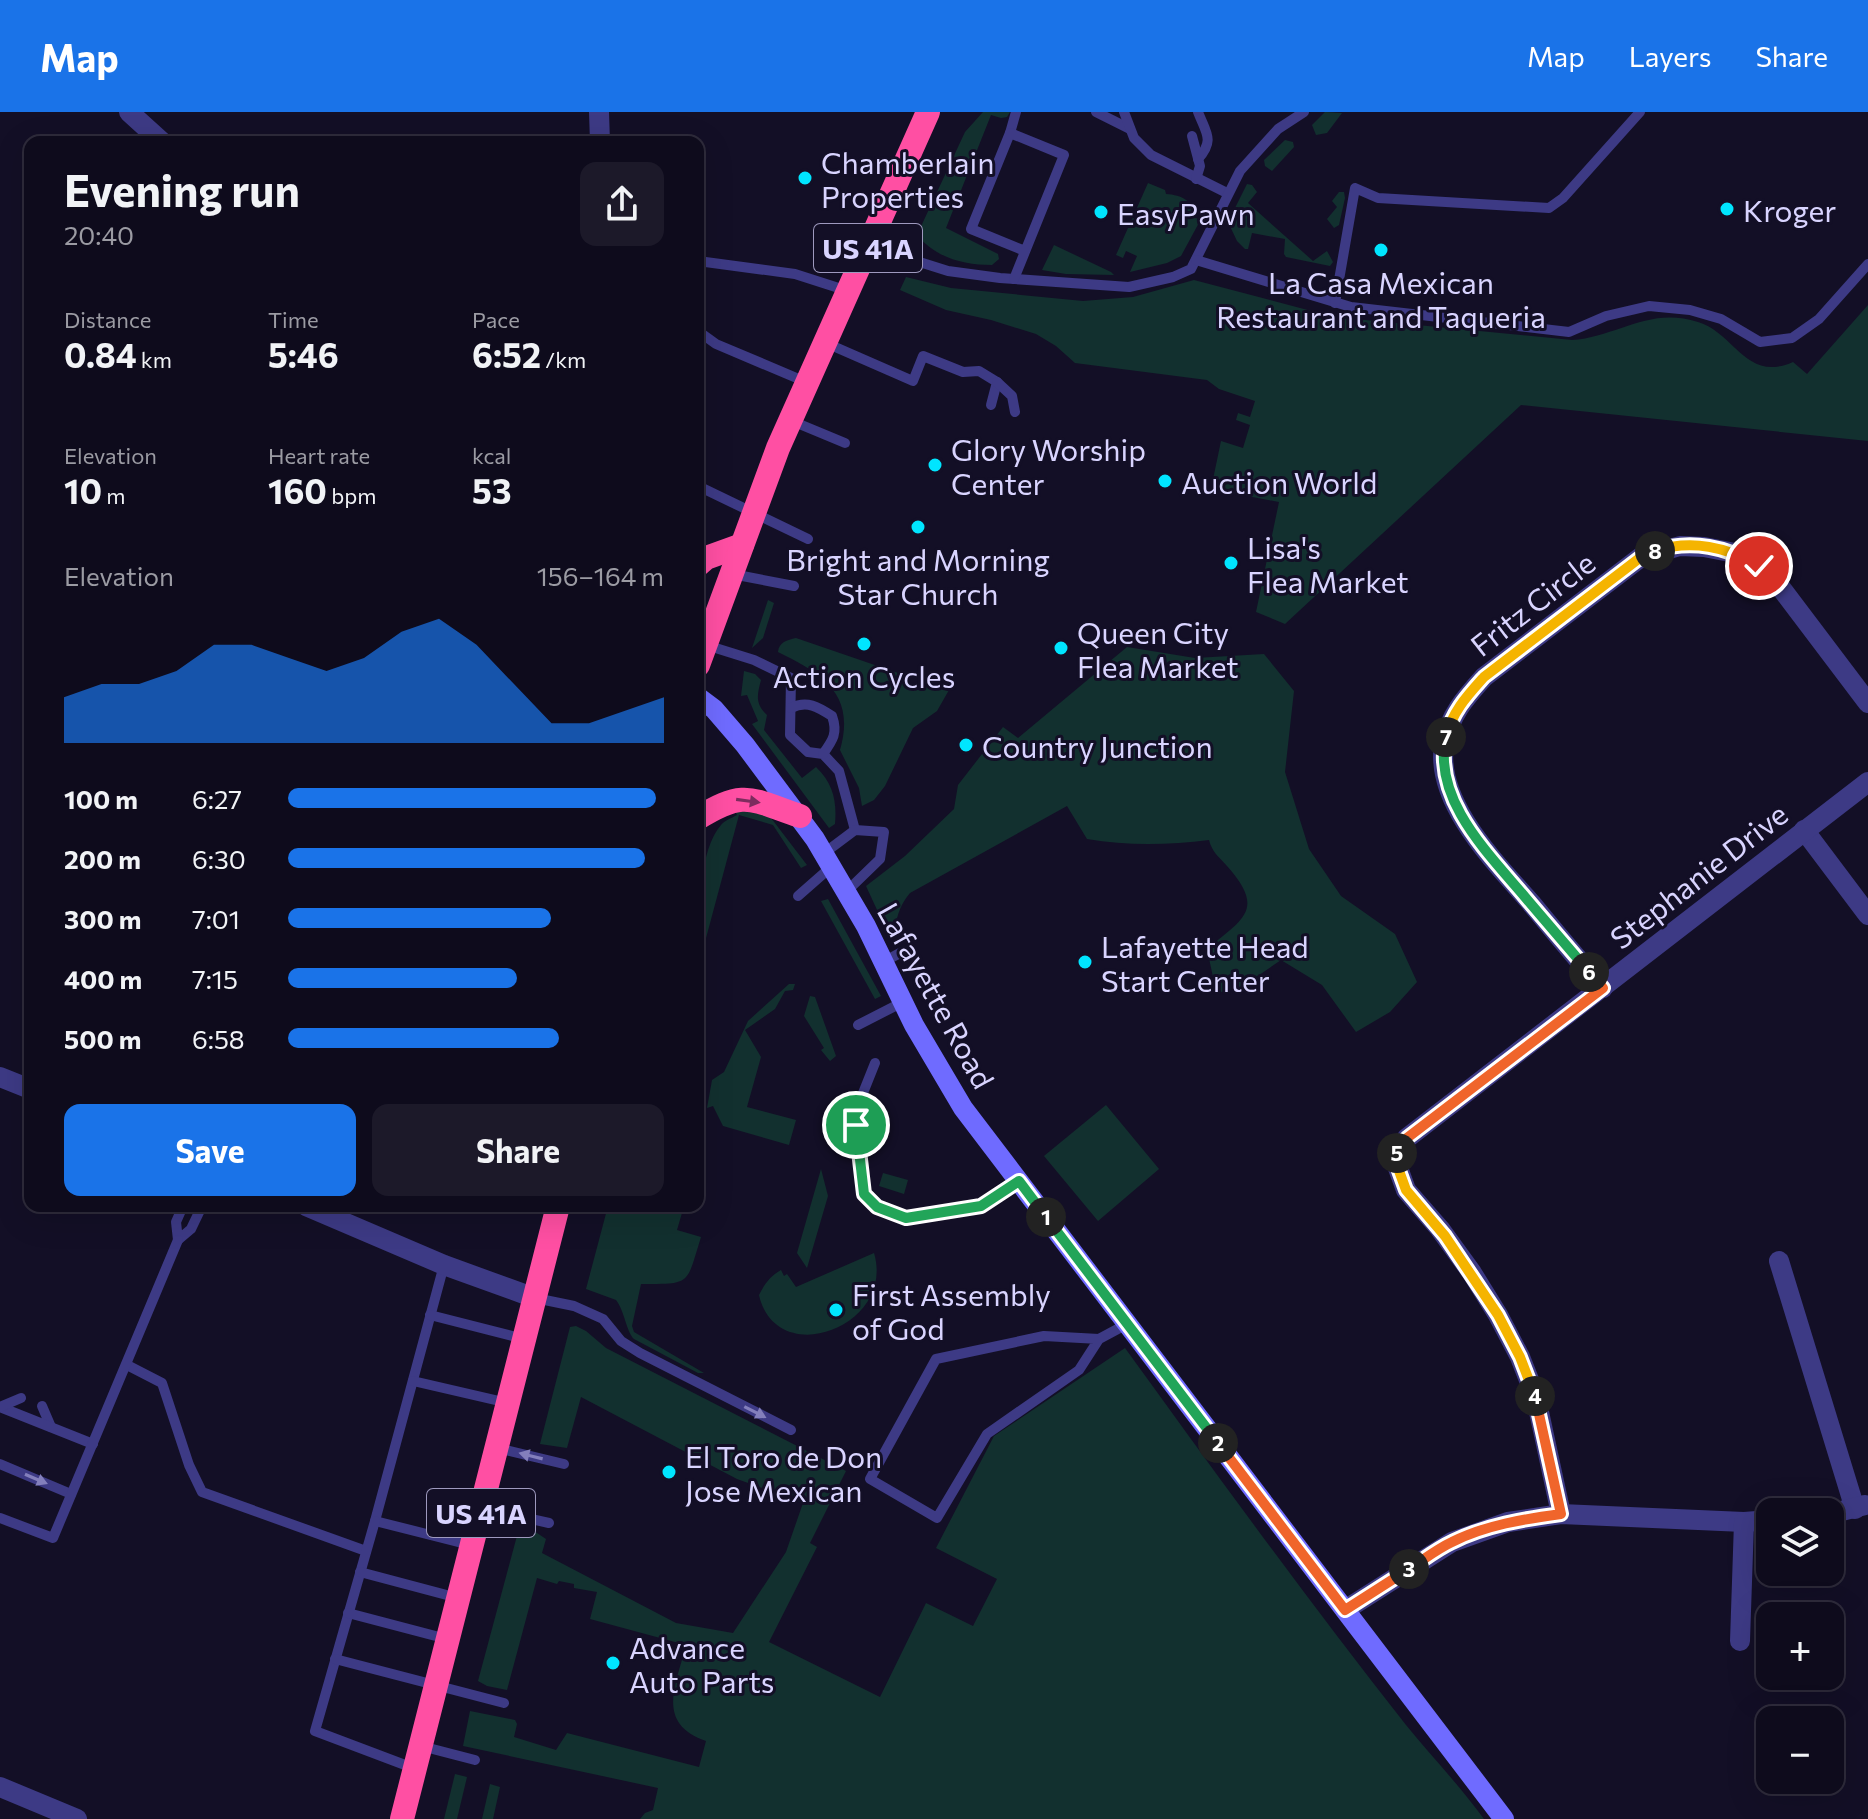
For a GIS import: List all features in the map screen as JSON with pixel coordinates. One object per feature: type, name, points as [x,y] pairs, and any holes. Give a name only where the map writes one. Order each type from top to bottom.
[{"type":"highway","name":"US 41A","points":[[704,646],[806,382],[850,292],[928,112]]},
{"type":"highway","points":[[704,560],[742,545]]},
{"type":"highway","points":[[704,814],[736,798],[800,816]]},
{"type":"highway","name":"US 41A","points":[[402,1819],[556,1212]]},
{"type":"main road","name":"Lafayette Road","points":[[704,702],[745,745],[800,816],[846,892],[963,1108],[1504,1819]]},
{"type":"street","points":[[129,112],[155,136]]},
{"type":"street","points":[[599,112],[600,136]]},
{"type":"street","name":"Fritz Circle","points":[[1603,988],[1476,839],[1445,776],[1444,748],[1450,722],[1462,701],[1484,677],[1641,557],[1666,548],[1704,547],[1740,554],[1772,576],[1868,703]]},
{"type":"street","name":"Stephanie Drive","points":[[1561,1514],[1536,1398],[1520,1357],[1472,1273],[1406,1190],[1394,1157],[1407,1138],[1868,782]]},
{"type":"street","points":[[1804,830],[1868,915]]},
{"type":"street","points":[[0,1077],[24,1087]]},
{"type":"street","points":[[320,1212],[444,1265],[535,1298]]},
{"type":"street","points":[[1779,1261],[1862,1506]]},
{"type":"street","points":[[1345,1610],[1452,1542],[1508,1522],[1561,1514],[1756,1521]]},
{"type":"street","points":[[1740,1641],[1744,1522]]},
{"type":"street","points":[[0,1787],[77,1819]]},
{"type":"lane","points":[[1016,112],[971,229],[1025,251]]},
{"type":"lane","points":[[1096,112],[1130,129]]},
{"type":"lane","points":[[1124,112],[1134,138],[1151,155],[1227,193]]},
{"type":"lane","points":[[1198,112],[1209,139],[1208,148],[1198,159]]},
{"type":"lane","points":[[872,240],[910,259],[948,271],[1129,287],[1173,277],[1191,269],[1240,171],[1278,129],[1304,112]]},
{"type":"lane","points":[[1335,303],[1355,188],[1378,198],[1549,208],[1563,198],[1640,112]]},
{"type":"lane","points":[[1010,133],[1064,155],[1014,279]]},
{"type":"lane","points":[[1192,136],[1200,166],[1196,179]]},
{"type":"lane","points":[[1196,260],[1335,303],[1395,313],[1569,332],[1606,316],[1649,306],[1690,310],[1721,319],[1760,342],[1792,338],[1810,326],[1868,264]]},
{"type":"lane","points":[[704,262],[795,274],[850,292]]},
{"type":"lane","points":[[704,335],[716,344],[806,382]]},
{"type":"lane","points":[[824,342],[913,381],[923,356],[963,372],[979,371],[1012,396],[1015,412]]},
{"type":"lane","points":[[991,405],[997,382]]},
{"type":"lane","points":[[790,421],[845,443]]},
{"type":"lane","points":[[704,489],[808,539]]},
{"type":"lane","points":[[730,574],[794,586]]},
{"type":"lane","points":[[704,654],[754,660],[791,678],[790,735],[808,752],[823,754],[839,771],[855,830]]},
{"type":"lane","points":[[791,708],[802,703],[832,716],[837,728],[835,738],[823,754]]},
{"type":"lane","points":[[798,896],[855,830]]},
{"type":"lane","points":[[846,892],[880,859],[884,832],[855,830]]},
{"type":"lane","points":[[883,962],[902,952]]},
{"type":"lane","points":[[858,1025],[903,1002]]},
{"type":"lane","points":[[875,1063],[857,1108],[856,1125],[864,1194],[877,1207],[906,1218],[981,1206],[1019,1181]]},
{"type":"lane","points":[[178,1240],[176,1222],[180,1212]]},
{"type":"lane","points":[[0,1518],[53,1538],[178,1240],[191,1229],[199,1212]]},
{"type":"lane","points":[[444,1265],[315,1731],[418,1758],[475,1760]]},
{"type":"lane","points":[[535,1298],[574,1306],[603,1319],[621,1341],[640,1353],[791,1430]]},
{"type":"lane","points":[[430,1315],[524,1339]]},
{"type":"lane","points":[[1099,1339],[1044,1336],[936,1359],[870,1479],[937,1518],[987,1434],[1079,1370],[1099,1339],[1127,1324]]},
{"type":"lane","points":[[127,1365],[162,1383],[189,1465],[202,1492],[366,1551]]},
{"type":"lane","points":[[413,1381],[508,1403]]},
{"type":"lane","points":[[0,1407],[21,1398]]},
{"type":"lane","points":[[42,1406],[51,1427]]},
{"type":"lane","points":[[0,1407],[93,1444]]},
{"type":"lane","points":[[497,1448],[564,1464]]},
{"type":"lane","points":[[0,1464],[71,1494]]},
{"type":"lane","points":[[482,1508],[549,1523]]},
{"type":"lane","points":[[375,1521],[472,1545]]},
{"type":"lane","points":[[360,1572],[459,1598]]},
{"type":"lane","points":[[348,1613],[447,1639]]},
{"type":"lane","points":[[335,1659],[504,1703]]},
{"type":"green space","points":[[983,112],[1010,112],[1007,117],[1001,118],[991,115],[946,228],[998,254],[999,259],[992,265],[951,259],[917,235],[965,132]]},
{"type":"green space","points":[[1325,112],[1342,113],[1327,133],[1316,135],[1312,125]]},
{"type":"green space","points":[[1285,140],[1293,142],[1294,147],[1272,171],[1265,166],[1264,160]]},
{"type":"green space","points":[[1148,183],[1165,190],[1166,194],[1186,200],[1195,218],[1201,219],[1181,256],[1167,263],[1130,272],[1137,256],[1126,251],[1123,258],[1116,255]]},
{"type":"green space","points":[[1247,184],[1257,192],[1248,203],[1313,261],[1327,251],[1333,262],[1330,266],[1286,257],[1285,239],[1252,233],[1248,249],[1245,249],[1237,241],[1228,222]]},
{"type":"green space","points":[[1339,192],[1344,192],[1345,198],[1339,225],[1334,228],[1327,219],[1337,207],[1332,201]]},
{"type":"green space","points":[[1054,245],[1111,272],[1114,275],[1042,270]]},
{"type":"green space","points":[[906,277],[951,288],[1083,301],[1133,297],[1194,280],[1334,317],[1572,340],[1648,320],[1680,318],[1711,328],[1752,361],[1777,367],[1793,362],[1807,374],[1868,305],[1868,441],[1521,405],[1285,624],[1256,612],[1279,502],[1211,489],[1221,441],[1243,448],[1250,425],[1236,420],[1238,413],[1250,417],[1255,401],[1219,389],[1207,380],[1075,363],[1036,334],[946,310],[900,290]]},
{"type":"green space","points":[[768,600],[774,603],[763,638],[752,648]]},
{"type":"green space","points":[[796,638],[901,674],[912,685],[949,690],[937,711],[913,728],[885,786],[874,800],[862,806],[859,788],[840,750],[844,731],[839,700],[822,678],[778,652],[782,644]]},
{"type":"green space","points":[[1127,647],[1195,658],[1264,654],[1294,691],[1285,772],[1309,849],[1341,896],[1395,934],[1417,982],[1390,1012],[1356,1032],[1322,985],[1281,960],[1240,988],[1221,992],[1213,977],[1207,949],[1240,920],[1246,912],[1247,903],[1239,881],[1214,851],[1209,840],[1148,844],[1087,839],[1067,806],[910,893],[898,914],[894,938],[890,938],[866,886],[905,856],[954,809],[958,785],[1003,727],[1018,738]]},
{"type":"green space","points":[[744,671],[755,674],[761,680],[758,699],[767,715],[764,730],[802,778],[816,767],[830,786],[835,824],[829,828],[752,724],[758,721],[747,695],[741,696]]},
{"type":"green space","points":[[734,809],[768,814],[807,865],[801,868],[773,825],[739,815],[704,946],[704,868],[707,854],[721,825],[737,815]]},
{"type":"green space","points":[[828,899],[881,996],[875,999],[821,901]]},
{"type":"green space","points":[[789,984],[795,984],[793,990],[785,991],[775,1009],[745,1030],[761,1057],[747,1107],[796,1120],[789,1145],[723,1126],[713,1106],[707,1108],[712,1080],[724,1072],[748,1021]]},
{"type":"green space","points":[[810,996],[815,997],[836,1056],[830,1061],[804,1016]]},
{"type":"green space","points":[[1106,1105],[1159,1169],[1098,1221],[1044,1156]]},
{"type":"green space","points":[[821,1169],[828,1196],[807,1268],[797,1253]]},
{"type":"green space","points":[[883,1173],[908,1180],[904,1194],[879,1186]]},
{"type":"green space","points":[[606,1212],[682,1212],[677,1230],[701,1237],[689,1273],[678,1282],[641,1284],[632,1326],[634,1332],[704,1373],[698,1373],[634,1339],[616,1300],[586,1289]]},
{"type":"green space","points":[[874,1253],[876,1279],[868,1301],[852,1319],[831,1330],[809,1335],[787,1331],[770,1318],[759,1295],[777,1272],[781,1270],[784,1276],[787,1274],[796,1287]]},
{"type":"green space","points":[[576,1326],[606,1348],[846,1471],[810,1543],[817,1547],[769,1642],[880,1697],[926,1603],[973,1626],[997,1579],[936,1548],[994,1436],[1125,1348],[1334,1632],[1484,1819],[640,1819],[653,1810],[658,1788],[463,1746],[470,1711],[515,1720],[514,1737],[556,1750],[567,1733],[699,1767],[706,1741],[690,1733],[674,1713],[675,1687],[686,1645],[590,1619],[597,1592],[574,1588],[574,1584],[559,1581],[557,1584],[537,1578],[507,1690],[478,1681],[518,1532],[534,1531],[546,1539],[542,1553],[676,1623],[733,1633],[786,1552],[803,1503],[737,1479],[581,1397],[567,1448],[540,1444],[570,1327]]},
{"type":"green space","points":[[455,1774],[467,1777],[457,1819],[444,1819]]},
{"type":"green space","points":[[490,1784],[500,1787],[493,1819],[482,1819]]},
{"type":"place","name":"Chamberlain Properties","points":[[805,178]]},
{"type":"place","name":"Kroger","points":[[1727,209]]},
{"type":"place","name":"EasyPawn","points":[[1101,212]]},
{"type":"place","name":"La Casa Mexican Restaurant and Taqueria","points":[[1381,250]]},
{"type":"place","name":"Glory Worship Center","points":[[935,465]]},
{"type":"place","name":"Auction World","points":[[1165,481]]},
{"type":"place","name":"Bright and Morning Star Church","points":[[918,527]]},
{"type":"place","name":"Lisa's Flea Market","points":[[1231,563]]},
{"type":"place","name":"Action Cycles","points":[[864,644]]},
{"type":"place","name":"Queen City Flea Market","points":[[1061,648]]},
{"type":"place","name":"Country Junction","points":[[966,745]]},
{"type":"place","name":"Lafayette Head Start Center","points":[[1085,962]]},
{"type":"place","name":"First Assembly of God","points":[[836,1310]]},
{"type":"place","name":"El Toro de Don Jose Mexican","points":[[669,1472]]},
{"type":"place","name":"Advance Auto Parts","points":[[613,1663]]},
{"type":"route","points":[[856,1125],[864,1194],[877,1207],[906,1218],[981,1206],[1019,1181],[1345,1610],[1452,1542],[1508,1522],[1561,1514],[1536,1398],[1520,1357],[1472,1273],[1406,1190],[1394,1157],[1407,1138],[1603,988],[1476,839],[1445,776],[1444,748],[1450,722],[1462,701],[1484,677],[1641,557],[1666,548],[1704,547],[1740,554],[1759,566]]}]
